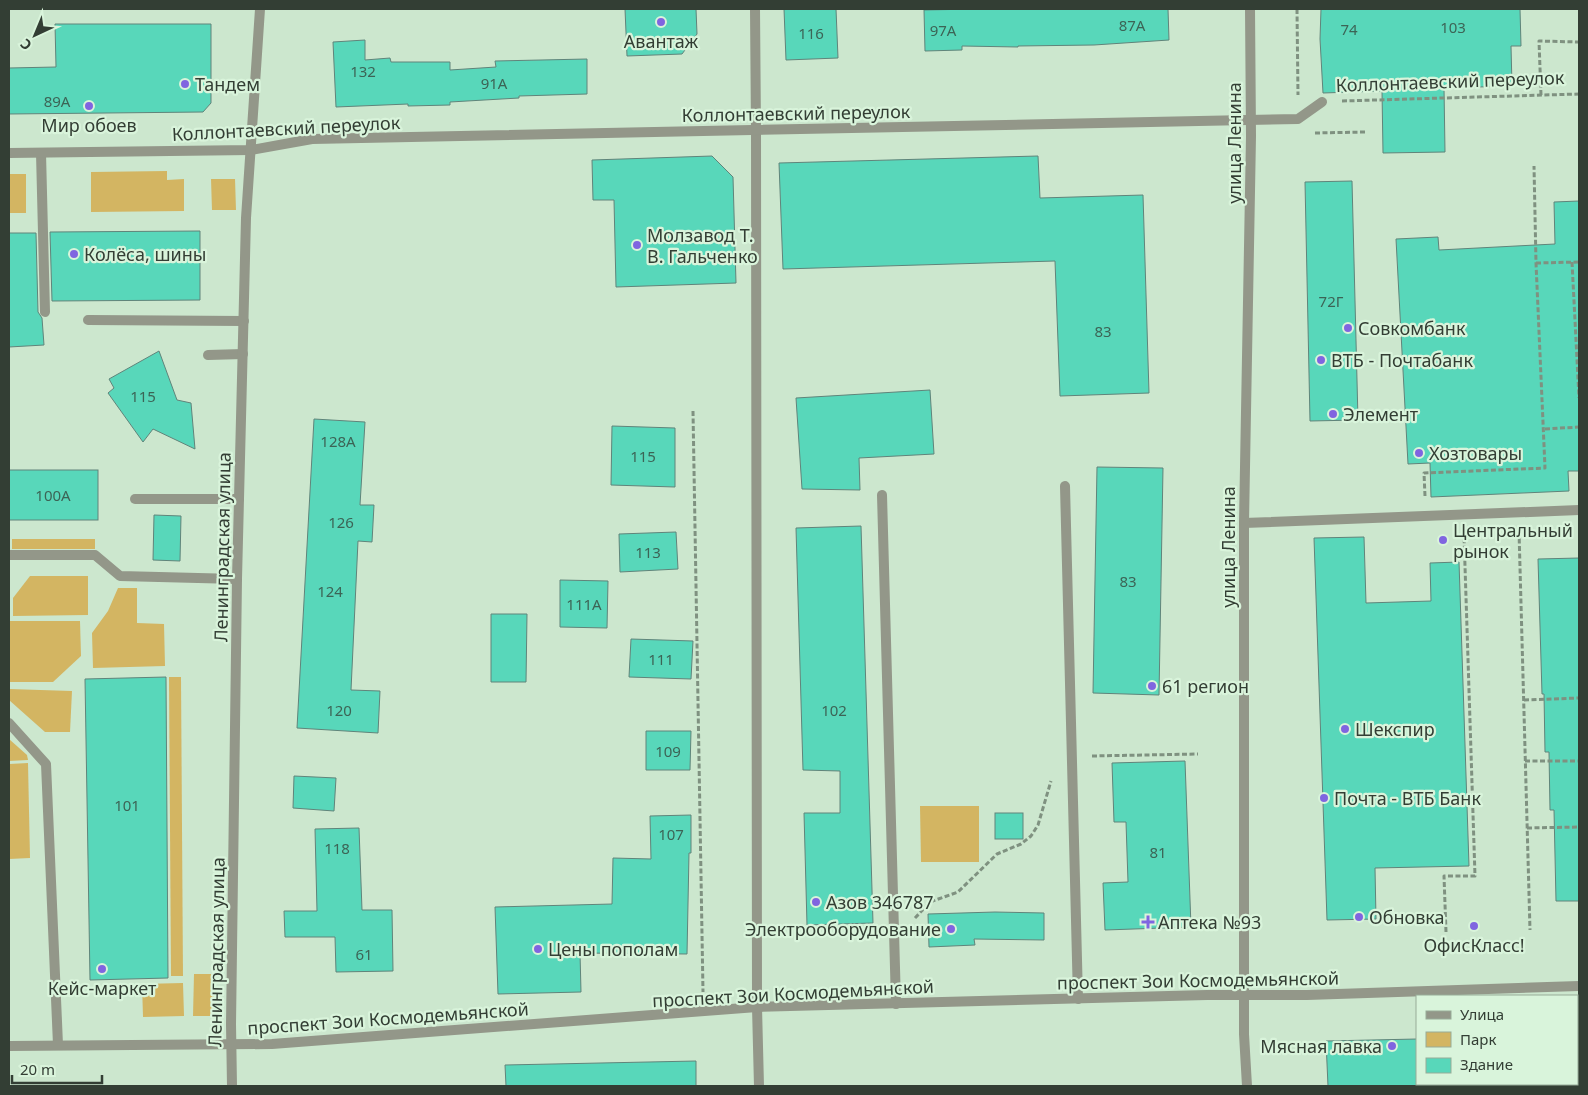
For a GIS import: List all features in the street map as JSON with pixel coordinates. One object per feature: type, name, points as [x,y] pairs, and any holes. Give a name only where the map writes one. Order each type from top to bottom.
[{"type":"street","name":"Ленинградская улица","points":[[232,1086],[237,580],[246,218],[260,9]]},
{"type":"street","points":[[755,9],[757,1007],[759,1086]]},
{"type":"street","name":"улица Ленина","points":[[1247,1086],[1244,1034],[1244,523],[1250,9]]},
{"type":"street","name":"Коллонтаевский переулок","points":[[9,153],[251,150],[312,139],[1298,119],[1322,102]]},
{"type":"street","points":[[41,153],[45,312]]},
{"type":"street","points":[[88,320],[244,321]]},
{"type":"street","points":[[208,355],[243,354]]},
{"type":"street","points":[[1064,486],[1078,999]]},
{"type":"street","points":[[882,495],[896,1004]]},
{"type":"street","points":[[135,499],[239,499]]},
{"type":"street","points":[[1244,523],[1579,510]]},
{"type":"street","points":[[9,556],[95,555],[120,576],[237,580]]},
{"type":"street","points":[[9,723],[46,764],[58,1045]]},
{"type":"street","name":"проспект Зои Космодемьянской","points":[[9,1046],[272,1044],[757,1007],[1244,995],[1317,995],[1579,986]]},
{"type":"path","points":[[1298,9],[1298,119]]},
{"type":"path","points":[[1541,95],[1539,41],[1579,42]]},
{"type":"path","name":"Коллонтаевский переулок","points":[[1322,102],[1579,94]]},
{"type":"path","points":[[1426,516],[1424,473],[1546,468],[1536,263],[1534,166]]},
{"type":"path","points":[[1572,262],[1579,398]]},
{"type":"path","points":[[1536,263],[1579,262]]},
{"type":"path","points":[[693,411],[704,993]]},
{"type":"path","points":[[1545,428],[1579,427]]},
{"type":"path","points":[[1519,512],[1530,930]]},
{"type":"path","points":[[1446,932],[1444,876],[1475,876],[1463,514]]},
{"type":"path","points":[[1524,700],[1579,698]]},
{"type":"path","points":[[913,927],[914,918],[930,902],[958,892],[997,854],[1021,844],[1031,836],[1038,825],[1050,783],[1061,765],[1087,756],[1198,754]]},
{"type":"path","points":[[1525,761],[1579,761]]},
{"type":"path","points":[[1527,828],[1579,827]]},
{"type":"green space","points":[[167,171],[167,180],[184,179],[184,211],[91,212],[91,172]]},
{"type":"green space","points":[[9,174],[26,174],[26,213],[9,213]]},
{"type":"green space","points":[[211,179],[235,179],[236,210],[212,210]]},
{"type":"green space","points":[[12,539],[95,539],[95,549],[12,549]]},
{"type":"green space","points":[[30,576],[88,576],[88,615],[13,616],[13,598]]},
{"type":"green space","points":[[118,588],[137,588],[137,623],[164,624],[165,666],[93,668],[92,633],[108,611]]},
{"type":"green space","points":[[9,621],[80,621],[81,656],[53,682],[9,682]]},
{"type":"green space","points":[[169,677],[181,677],[183,976],[171,976]]},
{"type":"green space","points":[[9,689],[72,691],[70,732],[45,732],[9,700]]},
{"type":"green space","points":[[9,739],[27,755],[28,760],[9,761]]},
{"type":"green space","points":[[28,763],[30,858],[9,859],[9,764]]},
{"type":"green space","points":[[920,806],[979,806],[979,862],[921,862]]},
{"type":"green space","points":[[194,974],[214,974],[214,1016],[193,1016]]},
{"type":"green space","points":[[183,983],[184,1016],[143,1017],[142,984]]},
{"type":"building","name":"Авантаж","points":[[625,9],[696,9],[697,34],[682,54],[627,56]]},
{"type":"building","points":[[784,9],[836,9],[838,58],[786,60]]},
{"type":"building","points":[[1168,9],[1169,40],[1094,45],[962,46],[962,50],[925,51],[924,10]]},
{"type":"building","points":[[1321,9],[1520,9],[1521,46],[1511,46],[1512,86],[1444,88],[1445,152],[1383,153],[1382,91],[1323,93],[1320,39]]},
{"type":"building","points":[[55,24],[211,24],[211,103],[203,112],[9,114],[9,68],[56,67]]},
{"type":"building","points":[[365,40],[365,60],[390,58],[391,62],[450,62],[450,70],[496,67],[495,61],[587,59],[587,94],[519,96],[519,98],[450,102],[450,105],[408,106],[408,104],[336,107],[333,42]]},
{"type":"building","points":[[712,156],[733,177],[736,283],[616,287],[614,200],[593,200],[592,160]]},
{"type":"building","points":[[1038,156],[1040,198],[1143,195],[1149,393],[1060,396],[1055,261],[783,269],[779,163]]},
{"type":"building","points":[[1352,181],[1358,420],[1310,421],[1305,182]]},
{"type":"building","points":[[1579,201],[1579,471],[1568,471],[1569,491],[1431,497],[1430,463],[1408,464],[1396,239],[1438,237],[1439,250],[1555,244],[1554,202]]},
{"type":"building","points":[[200,231],[200,300],[52,301],[50,232]]},
{"type":"building","points":[[9,233],[36,233],[38,312],[42,318],[44,345],[9,347]]},
{"type":"building","points":[[159,351],[177,400],[191,403],[195,449],[153,429],[143,442],[108,393],[114,388],[109,379]]},
{"type":"building","points":[[930,390],[934,454],[859,458],[860,490],[802,489],[796,398]]},
{"type":"building","points":[[314,419],[365,422],[360,505],[374,505],[372,542],[358,541],[351,690],[380,691],[378,733],[297,728]]},
{"type":"building","points":[[612,426],[675,428],[675,487],[611,485]]},
{"type":"building","points":[[1097,467],[1163,468],[1159,695],[1093,693]]},
{"type":"building","points":[[9,470],[98,470],[98,520],[9,520]]},
{"type":"building","points":[[154,515],[181,516],[180,561],[153,560]]},
{"type":"building","points":[[861,526],[873,923],[807,925],[804,813],[840,813],[840,771],[803,770],[796,528]]},
{"type":"building","points":[[676,532],[678,569],[620,572],[619,534]]},
{"type":"building","points":[[1364,537],[1366,603],[1431,601],[1430,563],[1459,562],[1469,866],[1375,868],[1376,919],[1327,920],[1314,538]]},
{"type":"building","points":[[1579,558],[1579,901],[1556,901],[1554,810],[1550,810],[1549,752],[1545,752],[1538,559]]},
{"type":"building","points":[[560,580],[608,581],[607,628],[560,627]]},
{"type":"building","points":[[491,614],[527,614],[526,682],[491,682]]},
{"type":"building","points":[[631,639],[693,641],[691,679],[629,677]]},
{"type":"building","points":[[166,677],[168,978],[90,980],[85,679]]},
{"type":"building","points":[[646,731],[691,731],[690,770],[646,770]]},
{"type":"building","points":[[1185,761],[1191,927],[1105,930],[1103,883],[1128,882],[1126,822],[1114,822],[1112,763]]},
{"type":"building","points":[[294,776],[336,778],[334,811],[293,808]]},
{"type":"building","points":[[995,813],[1023,813],[1023,839],[995,839]]},
{"type":"building","points":[[691,815],[687,954],[580,953],[581,992],[498,994],[495,907],[612,904],[613,858],[651,859],[650,816]]},
{"type":"building","points":[[359,828],[362,910],[392,910],[393,971],[336,972],[335,937],[285,937],[284,911],[317,911],[315,829]]},
{"type":"building","points":[[1044,913],[1044,940],[974,939],[975,945],[929,947],[928,914]]},
{"type":"building","points":[[1416,1039],[1417,1086],[1328,1086],[1326,1041]]},
{"type":"building","points":[[696,1061],[696,1086],[506,1086],[505,1065]]},
{"type":"place","name":"Авантаж","points":[[661,22]]},
{"type":"place","name":"Тандем","points":[[185,84]]},
{"type":"place","name":"Мир обоев","points":[[89,106]]},
{"type":"place","name":"Молзавод Т. В. Гальченко","points":[[637,245]]},
{"type":"place","name":"Колёса, шины","points":[[74,254]]},
{"type":"place","name":"Совкомбанк","points":[[1348,328]]},
{"type":"place","name":"ВТБ - Почтабанк","points":[[1321,360]]},
{"type":"place","name":"Элемент","points":[[1333,414]]},
{"type":"place","name":"Хозтовары","points":[[1419,453]]},
{"type":"place","name":"Центральный рынок","points":[[1443,540]]},
{"type":"place","name":"61 регион","points":[[1152,686]]},
{"type":"place","name":"Шекспир","points":[[1345,729]]},
{"type":"place","name":"Почта - ВТБ Банк","points":[[1324,798]]},
{"type":"place","name":"Азов 346787","points":[[816,902]]},
{"type":"place","name":"Обновка","points":[[1359,917]]},
{"type":"place","name":"Аптека №93","points":[[1148,922]]},
{"type":"place","name":"ОфисКласс!","points":[[1474,926]]},
{"type":"place","name":"Электрооборудование","points":[[951,929]]},
{"type":"place","name":"Цены пополам","points":[[538,949]]},
{"type":"place","name":"Кейс-маркет","points":[[102,969]]},
{"type":"place","name":"Мясная лавка","points":[[1392,1046]]}]
